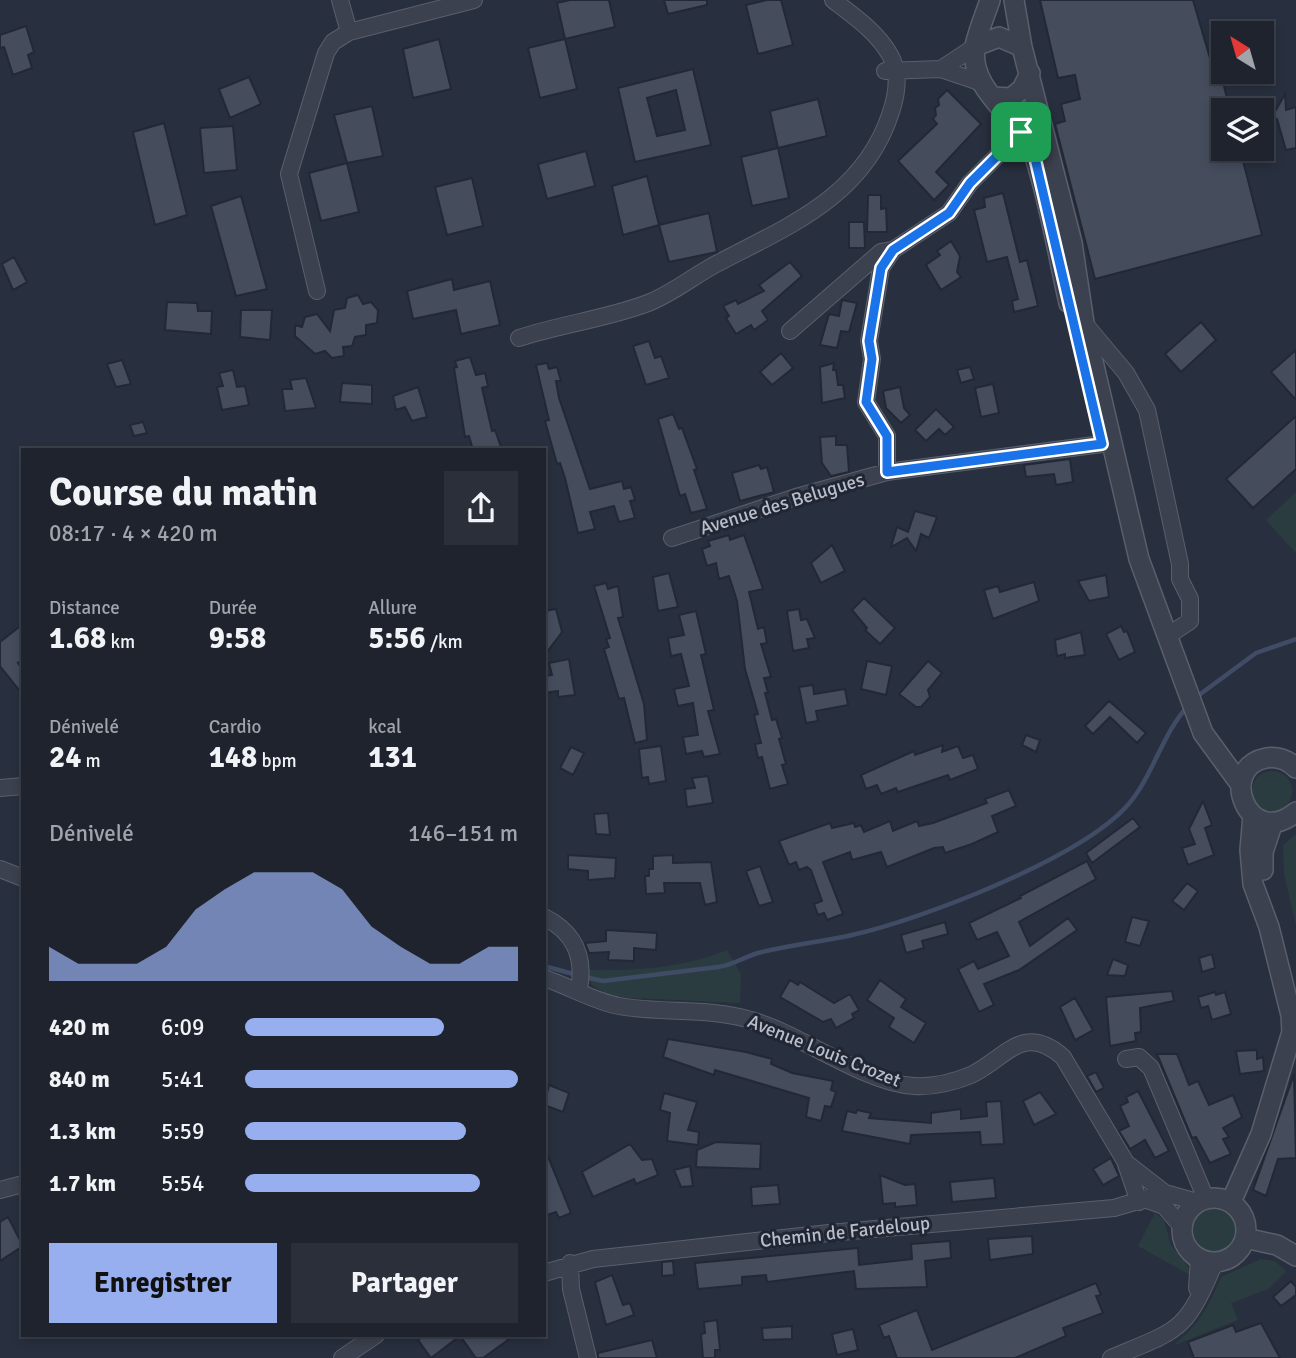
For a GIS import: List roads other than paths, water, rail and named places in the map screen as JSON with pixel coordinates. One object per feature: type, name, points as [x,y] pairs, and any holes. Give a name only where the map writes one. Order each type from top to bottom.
[{"type":"street","points":[[340,0],[349,32]]},
{"type":"street","points":[[317,291],[289,174],[326,53],[333,42],[349,32],[474,0]]},
{"type":"street","points":[[519,338],[649,303],[806,217],[858,176],[884,134],[896,98],[891,71],[892,57],[876,34],[833,0]]},
{"type":"street","points":[[990,0],[975,46],[976,65],[987,90],[1021,132],[1034,154],[1135,573],[1161,640],[1203,733],[1241,785]]},
{"type":"street","points":[[1014,0],[1022,47],[1072,243],[1084,323],[1139,559],[1169,635],[1182,684]]},
{"type":"street","points":[[941,69],[975,46],[999,37],[1022,47]]},
{"type":"street","points":[[891,71],[941,69],[1011,98],[1022,89],[1030,73]]},
{"type":"street","points":[[887,472],[887,436],[866,402],[872,359],[869,341],[881,268],[893,250],[949,213],[970,183],[1021,132]]},
{"type":"street","points":[[790,331],[881,252],[893,250]]},
{"type":"street","points":[[1084,323],[1126,373],[1147,410],[1180,564],[1180,579],[1190,599],[1190,621],[1169,635]]},
{"type":"street","name":"Avenue des Belugues","points":[[672,538],[796,497],[887,472],[1102,444]]},
{"type":"street","points":[[1220,758],[1252,765]]},
{"type":"street","points":[[1296,768],[1277,758],[1259,760],[1252,765],[1241,785],[1242,802],[1253,816],[1273,822],[1288,818],[1296,812]]},
{"type":"street","points":[[0,788],[21,786]]},
{"type":"street","points":[[1231,1202],[1261,1134],[1291,1042],[1291,1015],[1251,867],[1253,816]]},
{"type":"street","points":[[1269,927],[1263,852],[1273,822]]},
{"type":"street","points":[[0,869],[21,877]]},
{"type":"street","points":[[546,919],[566,930],[575,943],[579,979]]},
{"type":"street","name":"Avenue Louis Crozet","points":[[546,978],[579,979],[619,1006],[728,1014],[755,1021],[885,1079],[912,1086],[938,1084],[971,1075],[1010,1048],[1028,1042],[1048,1044],[1063,1057],[1125,1161]]},
{"type":"street","points":[[1126,1059],[1139,1057],[1152,1068],[1202,1201]]},
{"type":"street","points":[[1125,1161],[1165,1193],[1202,1201],[1223,1199],[1231,1202],[1244,1218],[1245,1238],[1234,1255],[1207,1260],[1185,1245],[1182,1227],[1184,1217],[1202,1201]]},
{"type":"street","points":[[1125,1161],[1143,1201],[1164,1206],[1182,1227]]},
{"type":"street","points":[[0,1190],[21,1185]]},
{"type":"street","name":"Chemin de Fardeloup","points":[[546,1272],[570,1263],[829,1233],[1114,1208],[1165,1193]]},
{"type":"street","points":[[1245,1238],[1277,1245],[1296,1256]]},
{"type":"street","points":[[1111,1358],[1174,1331],[1193,1312],[1199,1294],[1197,1288],[1207,1260]]},
{"type":"street","points":[[570,1263],[571,1289],[588,1358]]},
{"type":"street","points":[[342,1358],[373,1337]]},
{"type":"waterway","points":[[1195,698],[1256,653],[1296,639]]},
{"type":"waterway","points":[[585,977],[603,981],[723,966],[758,953],[882,927],[918,916],[998,884],[1073,847],[1103,827],[1126,807],[1143,784],[1170,731],[1187,707]]},
{"type":"waterway","points":[[546,967],[577,975]]}]
